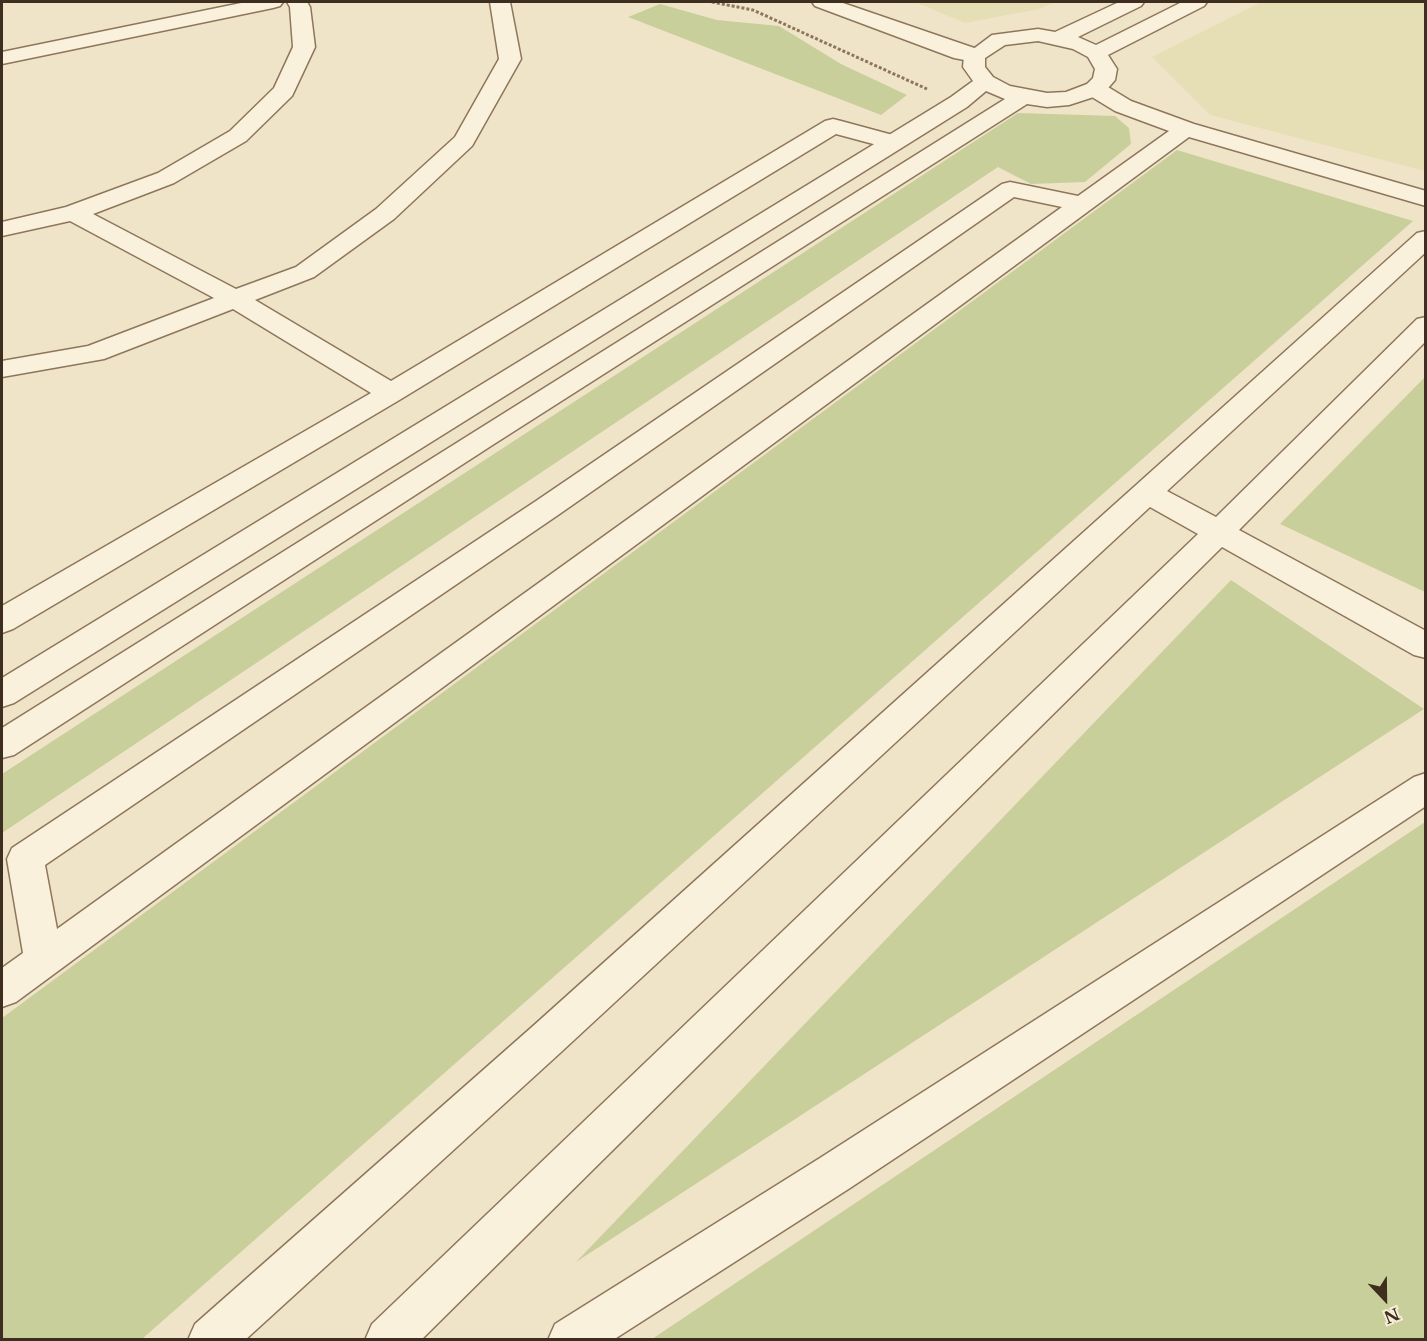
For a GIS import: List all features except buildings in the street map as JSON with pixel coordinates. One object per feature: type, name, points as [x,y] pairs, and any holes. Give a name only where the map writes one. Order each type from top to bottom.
[{"type":"street","points":[[2,58],[273,2]]},
{"type":"street","points":[[2,229],[73,213],[166,178],[238,136],[284,91],[304,47],[300,7],[297,2]]},
{"type":"street","points":[[2,369],[94,353],[305,272],[385,214],[464,141],[510,59],[500,2]]},
{"type":"street","points":[[822,2],[975,56],[999,39],[1038,35],[1060,38],[1080,44],[1096,54],[1106,69],[1104,80],[1095,89],[1070,98],[1047,100],[1002,91],[985,82],[974,67],[975,56]]},
{"type":"street","points":[[1060,38],[1134,2]]},
{"type":"street","points":[[1096,54],[1197,2]]},
{"type":"street","points":[[2,694],[959,102],[985,82]]},
{"type":"street","points":[[1095,89],[1123,106],[1185,129],[1425,199]]},
{"type":"street","points":[[2,745],[1023,97]]},
{"type":"street","points":[[2,621],[391,393],[833,126],[891,142]]},
{"type":"street","points":[[2,990],[1185,129]]},
{"type":"street","points":[[44,958],[25,860],[537,514],[1011,189],[1082,204]]},
{"type":"street","points":[[73,213],[235,299],[391,393]]},
{"type":"street","points":[[211,1340],[546,1040],[1425,237]]},
{"type":"street","points":[[388,1340],[1218,533],[1425,325]]},
{"type":"street","points":[[1147,493],[1425,646]]},
{"type":"street","points":[[571,1340],[835,1173],[1425,787]]},
{"type":"path","points":[[712,2],[753,10],[959,102]]},
{"type":"shaded area","points":[[915,2],[1055,2],[1039,9],[965,23]]},
{"type":"shaded area","points":[[1261,2],[1425,2],[1425,171],[1210,115],[1152,57]]},
{"type":"green space","points":[[660,4],[717,20],[779,26],[841,64],[907,95],[881,115],[628,17]]},
{"type":"green space","points":[[1018,113],[1115,116],[1129,128],[1131,144],[1085,182],[1031,184],[998,167],[2,833],[2,774]]},
{"type":"green space","points":[[1177,150],[1413,221],[142,1339],[2,1339],[2,1018]]},
{"type":"green space","points":[[1425,377],[1425,592],[1280,524]]},
{"type":"green space","points":[[1231,580],[1424,709],[576,1262]]},
{"type":"green space","points":[[1425,822],[1425,1339],[652,1339]]}]
